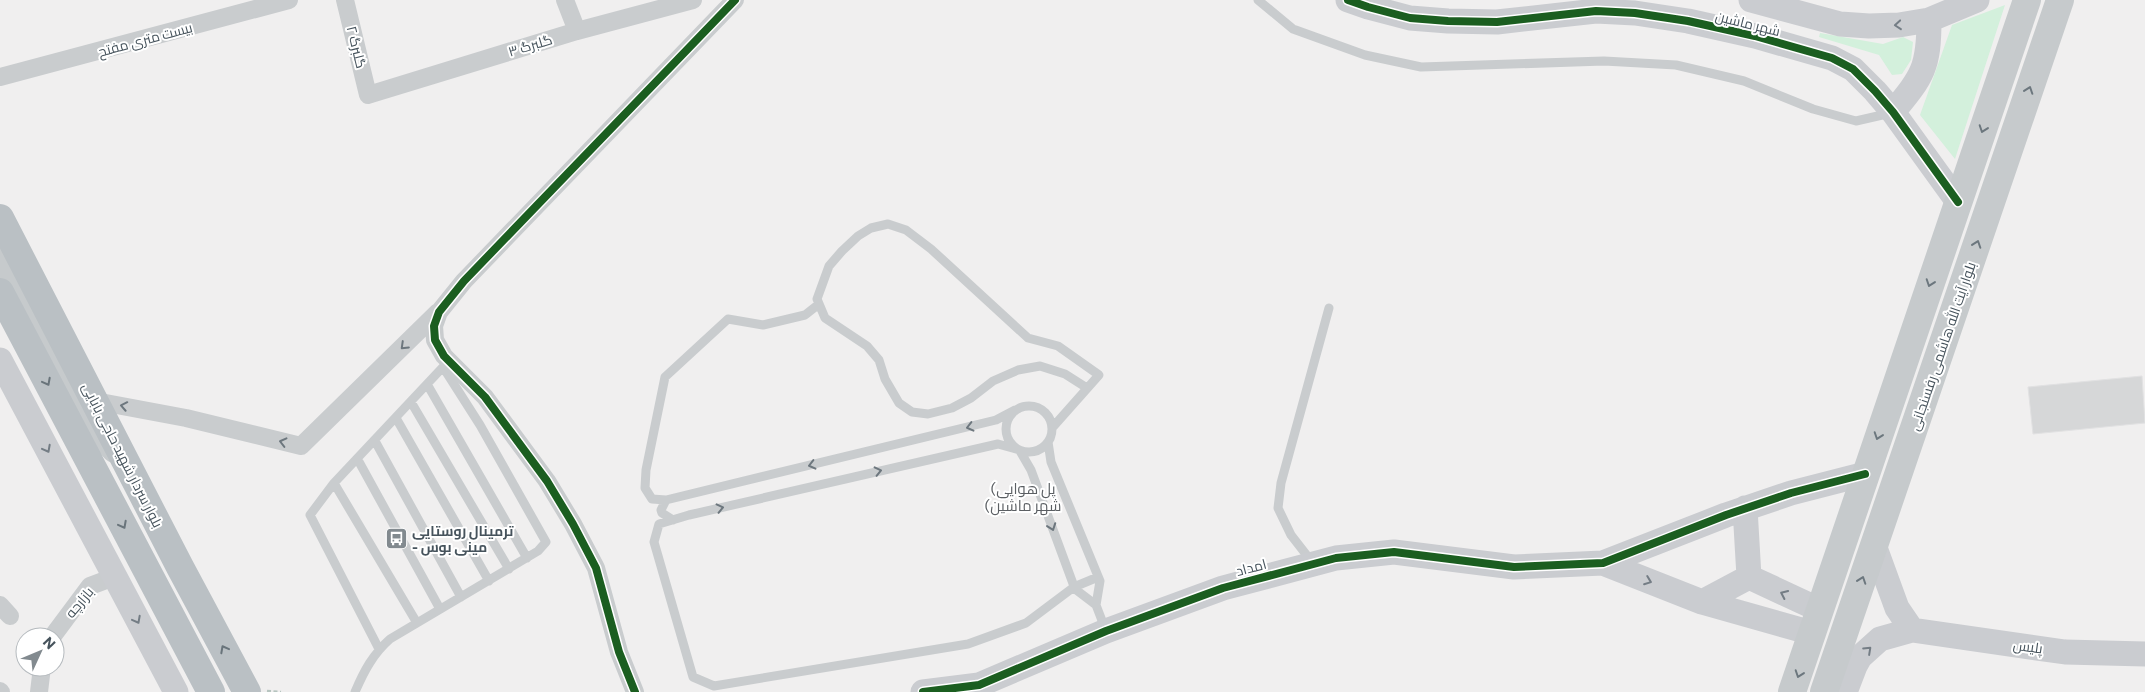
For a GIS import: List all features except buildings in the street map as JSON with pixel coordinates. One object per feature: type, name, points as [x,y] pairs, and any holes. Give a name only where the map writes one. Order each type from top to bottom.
[{"type":"highway","name":"بلوار سردار شهید حاجی بابایی","points":[[0,218],[180,567],[248,692]]},
{"type":"highway","points":[[0,292],[210,692]]},
{"type":"main road","points":[[1792,692],[2027,0]]},
{"type":"main road","name":"بلوار آیت الله هاشمی رفسنجانی","points":[[1824,692],[2060,0]]},
{"type":"main road","points":[[0,252],[88,420],[126,461]]},
{"type":"main road","points":[[1816,622],[1844,630]]},
{"type":"street","name":"گلبرگ ۲","points":[[345,0],[368,95]]},
{"type":"street","points":[[565,0],[577,31]]},
{"type":"street","name":"گلبرگ ۳","points":[[368,95],[577,31],[694,0]]},
{"type":"street","points":[[95,401],[186,418],[301,446],[439,312],[464,281],[735,0]]},
{"type":"street","name":"شهر ماشین","points":[[1348,0],[1410,18],[1448,22],[1497,22],[1596,11],[1635,13],[1688,21],[1755,36],[1832,58],[1853,69],[1893,112],[1958,202]]},
{"type":"street","name":"شهر ماشین","points":[[1751,0],[1840,24],[1869,26],[1899,25],[1933,10],[1977,0]]},
{"type":"street","name":"بیست متری مفتح","points":[[0,77],[284,1]]},
{"type":"street","points":[[1893,112],[1912,90],[1925,68],[1933,10]]},
{"type":"street","points":[[439,312],[434,326],[435,340],[444,356],[484,397],[546,481],[573,524],[596,568],[619,652],[635,692]]},
{"type":"street","points":[[34,357],[3,365],[176,692]]},
{"type":"street","points":[[1603,563],[1746,508],[1791,493],[1865,474]]},
{"type":"street","points":[[1746,508],[1749,577]]},
{"type":"street","points":[[1874,545],[1897,608],[1912,630]]},
{"type":"street","name":"امداد","points":[[922,692],[979,685],[1106,631],[1223,588],[1336,558],[1394,552],[1514,567],[1603,563]]},
{"type":"street","points":[[1603,563],[1702,602],[1816,622]]},
{"type":"street","points":[[114,577],[144,566]]},
{"type":"street","name":"بازارچه","points":[[59,627],[90,586],[114,577]]},
{"type":"street","points":[[1749,577],[1816,622]]},
{"type":"street","points":[[1702,602],[1749,577]]},
{"type":"street","name":"پلیس","points":[[1845,692],[1854,666],[1860,657],[1880,639],[1912,630],[2065,652],[2145,654]]},
{"type":"street","points":[[39,692],[41,677]]},
{"type":"lane","points":[[1258,0],[1293,29],[1365,55],[1421,67],[1604,61],[1676,66],[1744,81],[1813,109],[1856,121],[1893,112]]},
{"type":"lane","points":[[1087,388],[1065,374],[1040,366],[1018,370],[993,381],[971,398],[952,408],[928,414],[912,412],[899,404],[885,379],[879,360],[867,346],[825,318],[817,299],[829,266],[858,236],[871,228],[888,224],[906,230],[931,249],[1028,338],[1058,346],[1099,375],[1052,428],[1048,442],[1051,462],[1100,581],[1096,605]]},
{"type":"lane","points":[[819,304],[806,315],[763,325],[728,319],[665,377],[646,470],[645,488],[652,499],[666,500],[996,420],[1028,405],[1047,414],[1052,428]]},
{"type":"lane","points":[[1313,564],[1291,535],[1278,508],[1281,483],[1329,308]]},
{"type":"lane","points":[[355,692],[364,670],[379,649],[440,609],[538,551],[546,542],[480,425],[443,367],[358,460],[334,483],[310,515],[379,649]]},
{"type":"lane","points":[[427,384],[527,558]]},
{"type":"lane","points":[[411,402],[509,569]]},
{"type":"lane","points":[[1015,410],[1006,422],[1005,430],[1010,444],[1018,450],[1031,470],[1074,587],[1096,605],[1106,631]]},
{"type":"lane","points":[[396,418],[489,581]]},
{"type":"lane","points":[[375,441],[461,597]]},
{"type":"lane","points":[[1048,442],[1036,451],[1028,452],[998,444],[660,524],[654,542],[693,677],[714,686],[968,644],[1026,623],[1074,587],[1098,577]]},
{"type":"lane","points":[[358,460],[440,609]]},
{"type":"lane","points":[[334,483],[417,624]]},
{"type":"lane","points":[[666,500],[661,510],[662,513],[672,520]]},
{"type":"green space","points":[[2005,5],[1955,159],[1920,115],[1952,25]]},
{"type":"green space","points":[[1820,33],[1883,44],[1903,37],[1913,42],[1911,60],[1902,74],[1892,75],[1879,55],[1819,37]]},
{"type":"cycle path","points":[[635,692],[619,652],[596,568],[573,524],[547,481],[485,397],[444,356],[435,340],[434,326],[439,312],[464,281],[735,0]]},
{"type":"cycle path","points":[[1348,0],[1410,18],[1448,21],[1497,22],[1596,11],[1635,13],[1688,21],[1755,36],[1832,58],[1853,69],[1875,91],[1893,112],[1958,202]]},
{"type":"cycle path","points":[[923,692],[979,685],[1106,631],[1223,588],[1336,558],[1394,552],[1514,567],[1603,563],[1726,515],[1791,493],[1865,474]]},
{"type":"place","name":"ترمینال روستایی - مینی بوس","points":[[396,538]]},
{"type":"district","name":"(پل هوایی (شهر ماشین","points":[[1023,496]]}]
